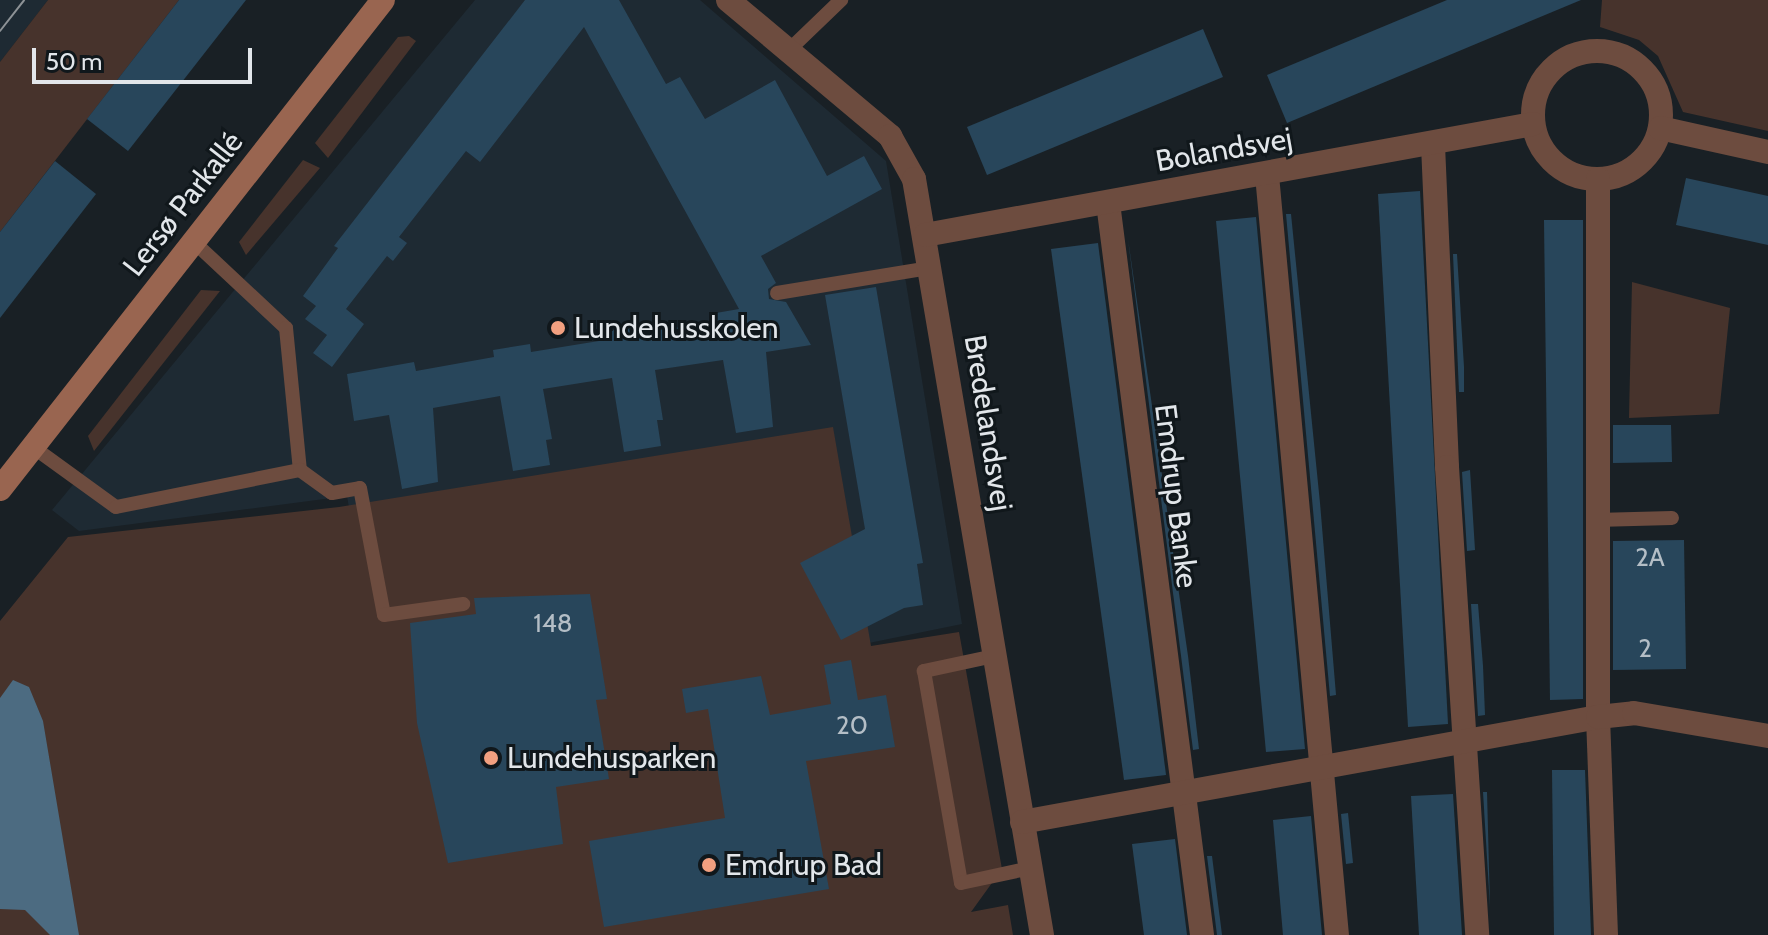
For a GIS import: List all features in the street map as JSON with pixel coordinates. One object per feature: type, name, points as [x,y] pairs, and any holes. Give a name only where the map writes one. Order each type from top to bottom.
[{"type":"street","name":"Lersø Parkallé","points":[[0,489],[383,0]]},
{"type":"street","name":"Bredelandsvej","points":[[728,0],[890,136],[914,179],[1042,935]]},
{"type":"street","points":[[1604,51],[1633,63],[1654,86],[1660,128],[1638,165],[1598,179],[1575,176],[1555,164],[1533,124],[1534,100],[1544,79],[1561,62],[1582,52],[1604,51]]},
{"type":"street","name":"Bolandsvej","points":[[925,235],[1433,145],[1533,124]]},
{"type":"street","points":[[1660,128],[1768,152]]},
{"type":"street","points":[[1433,145],[1463,741],[1477,935]]},
{"type":"street","points":[[1267,175],[1337,935]]},
{"type":"street","points":[[1598,179],[1598,717],[1606,935]]},
{"type":"street","name":"Emdrup Banke","points":[[1108,203],[1202,935]]},
{"type":"street","points":[[1022,822],[1184,796],[1321,767],[1598,717],[1634,713],[1768,736]]},
{"type":"lane","points":[[788,51],[841,0]]},
{"type":"lane","points":[[194,242],[286,328],[300,470]]},
{"type":"lane","points":[[777,293],[930,268]]},
{"type":"lane","points":[[33,447],[116,507],[300,470],[332,493],[360,488],[384,615],[463,604]]},
{"type":"lane","points":[[1596,520],[1672,518]]},
{"type":"lane","points":[[994,656],[924,671],[926,686],[961,883],[1031,868]]},
{"type":"shaded area","points":[[0,0],[48,0],[0,62]]},
{"type":"shaded area","points":[[48,0],[179,0],[0,232],[0,62]]},
{"type":"shaded area","name":"Lundehusskolen","points":[[475,0],[700,0],[886,161],[962,624],[614,695],[367,613],[347,496],[79,531],[52,510]]},
{"type":"shaded area","points":[[1602,0],[1768,0],[1768,131],[1683,112],[1658,56],[1639,40],[1600,27]]},
{"type":"shaded area","points":[[409,36],[416,41],[328,158],[315,143],[398,37]]},
{"type":"shaded area","points":[[303,160],[320,168],[246,255],[239,242]]},
{"type":"shaded area","points":[[1632,282],[1730,308],[1719,414],[1629,418]]},
{"type":"shaded area","points":[[201,290],[220,291],[94,451],[88,436]]},
{"type":"shaded area","name":"Lundehusparken","points":[[833,427],[871,646],[959,632],[1002,869],[971,912],[1008,905],[1013,935],[0,935],[0,621],[68,537],[339,507]]},
{"type":"water","points":[[13,680],[29,687],[43,721],[79,935],[50,935],[25,910],[0,909],[0,698]]},
{"type":"building","points":[[179,0],[246,0],[128,151],[87,119]]},
{"type":"building","points":[[525,0],[619,0],[666,84],[680,77],[705,119],[775,80],[827,176],[864,156],[882,189],[761,256],[776,283],[768,289],[769,299],[786,302],[811,345],[766,352],[773,427],[736,433],[723,360],[655,370],[663,420],[657,420],[661,446],[624,452],[612,378],[543,389],[552,439],[546,440],[550,465],[513,471],[500,396],[433,408],[438,482],[402,489],[389,415],[354,421],[347,374],[414,362],[416,371],[494,357],[493,350],[530,344],[531,352],[605,340],[604,332],[641,325],[642,333],[717,321],[716,313],[739,309],[584,27],[480,162],[466,151],[399,237],[407,243],[393,261],[387,256],[346,309],[364,324],[332,367],[313,353],[327,335],[305,319],[316,306],[303,296],[338,248],[334,246]]},
{"type":"building","points":[[1447,0],[1581,0],[1287,123],[1267,75]]},
{"type":"building","points":[[1203,29],[1223,77],[987,175],[967,127]]},
{"type":"building","points":[[55,161],[96,194],[0,318],[0,232]]},
{"type":"building","points":[[1686,178],[1768,196],[1768,245],[1676,225]]},
{"type":"building","points":[[1420,191],[1448,724],[1408,727],[1378,194]]},
{"type":"building","points":[[1286,214],[1291,214],[1320,503],[1336,695],[1330,696]]},
{"type":"building","points":[[1256,217],[1305,749],[1266,752],[1216,221]]},
{"type":"building","points":[[1544,220],[1583,220],[1583,699],[1550,700]]},
{"type":"building","points":[[1128,239],[1188,656],[1199,749],[1193,750]]},
{"type":"building","points":[[1098,243],[1166,775],[1124,780],[1051,249]]},
{"type":"building","points":[[1453,254],[1457,254],[1464,392],[1459,392]]},
{"type":"building","points":[[876,287],[923,563],[917,564],[923,605],[904,608],[841,640],[800,563],[865,529],[825,295]]},
{"type":"building","points":[[1613,425],[1671,425],[1672,462],[1613,463]]},
{"type":"building","points":[[1470,470],[1475,550],[1467,551],[1462,472]]},
{"type":"building","points":[[1684,540],[1686,669],[1613,670],[1613,541]]},
{"type":"building","points":[[590,594],[607,699],[596,700],[609,779],[556,787],[563,844],[448,863],[417,723],[410,623],[476,614],[474,598]]},
{"type":"building","points":[[1471,604],[1478,604],[1483,666],[1485,715],[1478,716]]},
{"type":"building","points":[[851,660],[858,700],[886,695],[895,747],[806,761],[829,889],[604,927],[589,841],[725,818],[708,709],[686,713],[682,689],[761,676],[770,715],[831,704],[824,665]]},
{"type":"building","points":[[1552,770],[1585,770],[1591,935],[1554,935]]},
{"type":"building","points":[[1483,792],[1487,792],[1490,907]]},
{"type":"building","points":[[1453,794],[1462,935],[1419,935],[1411,796]]},
{"type":"building","points":[[1348,813],[1353,863],[1346,864],[1341,814]]},
{"type":"building","points":[[1311,816],[1322,935],[1283,935],[1273,820]]},
{"type":"building","points":[[1175,839],[1187,935],[1144,935],[1132,844]]},
{"type":"building","points":[[1207,856],[1212,856],[1222,935],[1217,935]]},
{"type":"tram line","points":[[0,31],[24,0]]},
{"type":"place","name":"Lundehusskolen","points":[[558,328]]},
{"type":"place","name":"Lundehusparken","points":[[491,758]]},
{"type":"place","name":"Emdrup Bad","points":[[709,865]]}]
